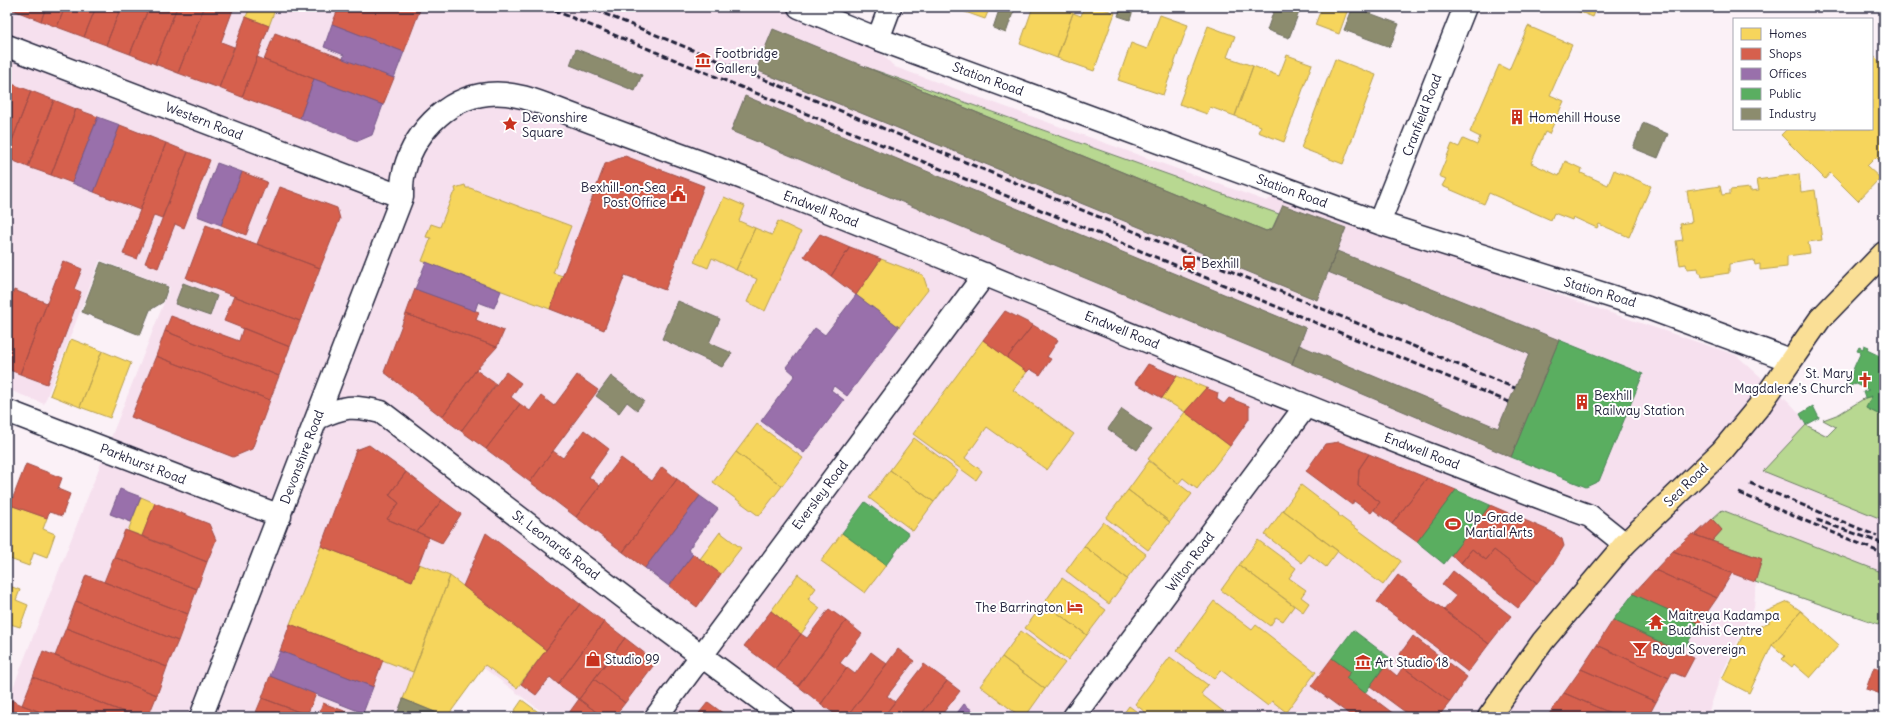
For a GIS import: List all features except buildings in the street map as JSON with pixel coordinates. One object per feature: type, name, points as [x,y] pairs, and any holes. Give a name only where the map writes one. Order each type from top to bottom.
[{"type":"main road","name":"Sea Road","points":[[1489,717],[1543,641],[1625,544],[1722,451],[1760,405],[1820,319],[1884,253]]},
{"type":"street","name":"Station Road","points":[[799,7],[878,40],[1380,223],[1648,308],[1790,360]]},
{"type":"street","points":[[878,40],[890,7]]},
{"type":"street","name":"Cranfield Road","points":[[1380,223],[1465,7]]},
{"type":"street","name":"Western Road","points":[[7,46],[402,197]]},
{"type":"street","name":"Endwell Road","points":[[402,197],[403,178],[409,159],[428,126],[445,109],[467,98],[489,93],[515,96],[719,169],[984,274],[1306,407],[1590,516],[1625,544]]},
{"type":"street","name":"Devonshire Road","points":[[201,717],[318,418],[402,197]]},
{"type":"street","name":"Eversley Road","points":[[656,717],[984,274]]},
{"type":"street","name":"St. Leonards Road","points":[[318,418],[340,408],[360,407],[381,412],[784,717]]},
{"type":"street","name":"Wilton Road","points":[[1074,717],[1306,407]]},
{"type":"street","name":"Parkhurst Road","points":[[7,411],[280,516]]},
{"type":"shaded area","points":[[7,7],[782,7],[874,47],[895,67],[1266,201],[1279,194],[1590,306],[1736,355],[1789,402],[1800,414],[1806,425],[1884,461],[1884,626],[1756,582],[1754,607],[1720,678],[1707,717],[549,717],[481,666],[443,717],[7,717],[7,703],[170,287],[100,260],[44,404],[7,389]]},
{"type":"green space","points":[[863,66],[1279,214],[1272,229],[1266,231]]},
{"type":"green space","points":[[1872,396],[1866,408],[1880,415],[1884,406],[1884,520],[1763,471],[1806,425],[1827,436],[1836,427],[1823,420],[1839,414],[1865,398]]},
{"type":"green space","points":[[1722,510],[1884,573],[1884,626],[1755,582],[1762,559],[1712,541],[1722,530],[1712,519]]},
{"type":"railway","points":[[546,7],[1509,402]]},
{"type":"railway","points":[[588,7],[1515,388]]},
{"type":"railway","points":[[1750,483],[1877,536]]},
{"type":"railway","points":[[1739,493],[1884,554]]},
{"type":"railway","points":[[1817,520],[1884,544]]},
{"type":"place","name":"Footbridge Gallery","points":[[703,60]]},
{"type":"place","name":"Homehill House","points":[[1517,117]]},
{"type":"place","name":"Devonshire Square","points":[[510,124]]},
{"type":"place","name":"Bexhill-on-Sea Post Office","points":[[678,194]]},
{"type":"place","name":"Bexhill","points":[[1189,263]]},
{"type":"place","name":"St. Mary Magdalene's Church","points":[[1865,380]]},
{"type":"place","name":"Bexhill Railway Station","points":[[1582,402]]},
{"type":"place","name":"Up-Grade Martial Arts","points":[[1453,524]]},
{"type":"place","name":"The Barrington","points":[[1075,607]]},
{"type":"place","name":"Maitreya Kadampa Buddhist Centre","points":[[1656,622]]},
{"type":"place","name":"Royal Sovereign","points":[[1640,649]]},
{"type":"place","name":"Studio 99","points":[[593,659]]},
{"type":"place","name":"Art Studio 18","points":[[1363,662]]}]
